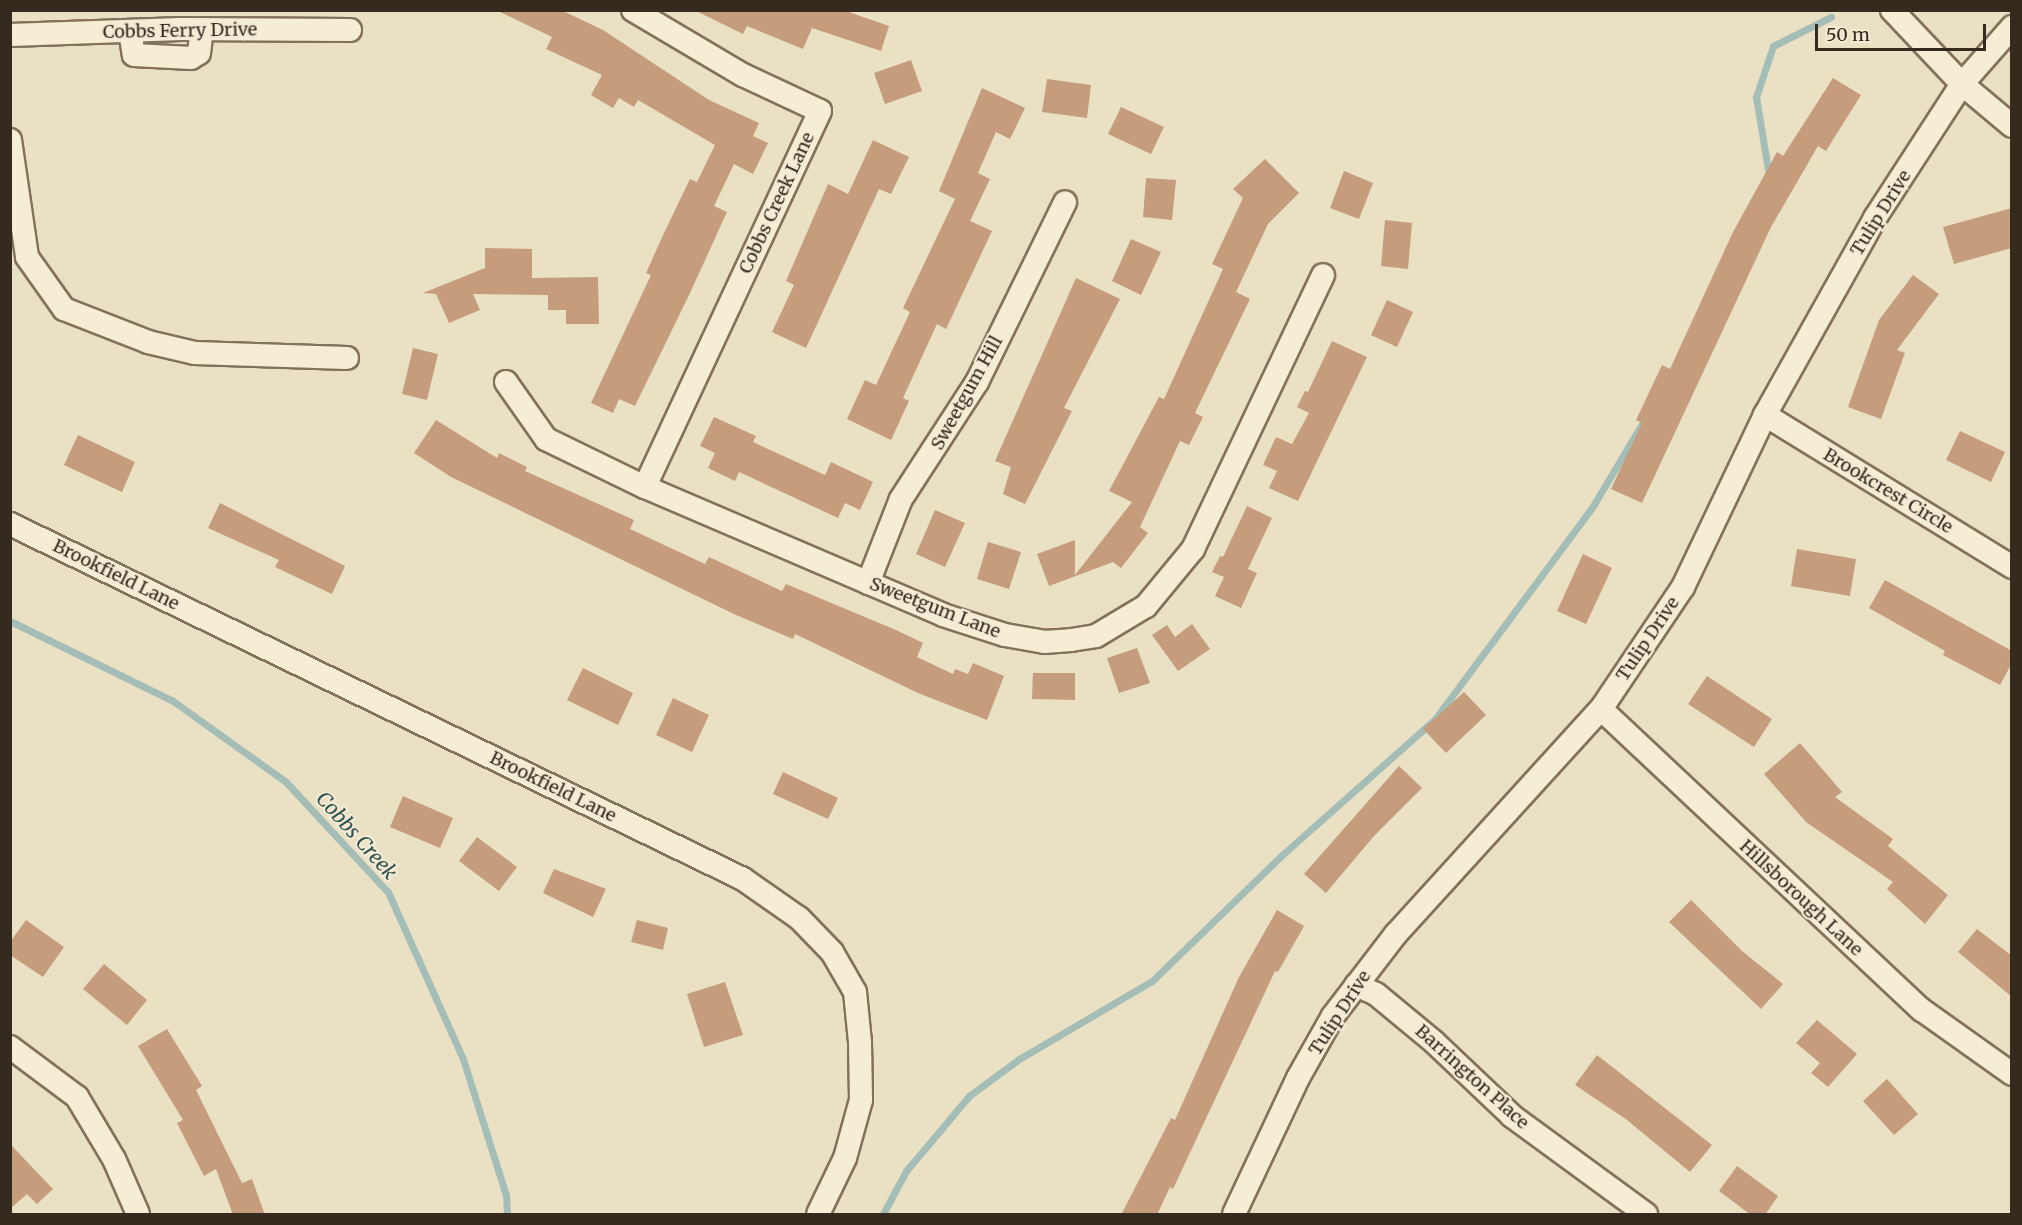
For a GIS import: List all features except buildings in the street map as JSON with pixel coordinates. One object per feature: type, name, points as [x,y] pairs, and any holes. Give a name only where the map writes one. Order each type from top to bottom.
[{"type":"street","name":"Cobbs Creek Lane","points":[[633,10],[744,75],[820,111],[645,487]]},
{"type":"street","points":[[1892,10],[1962,84],[2012,126]]},
{"type":"street","name":"Tulip Drive","points":[[1234,1215],[1299,1078],[1333,1016],[1396,933],[1601,709],[1683,587],[1766,415],[1875,218],[1962,84],[2012,27]]},
{"type":"street","name":"Cobbs Ferry Drive","points":[[10,35],[202,29],[350,30]]},
{"type":"street","points":[[10,140],[27,257],[64,309],[148,342],[195,353],[347,358]]},
{"type":"street","name":"Sweetgum Hill","points":[[868,583],[902,499],[977,382],[1065,202]]},
{"type":"street","name":"Sweetgum Lane","points":[[506,382],[546,439],[645,487],[943,615],[1005,635],[1044,642],[1096,636],[1146,606],[1193,549],[1323,275]]},
{"type":"street","name":"Brookcrest Circle","points":[[1766,415],[2012,567]]},
{"type":"street","name":"Brookfield Lane","points":[[10,524],[743,879],[799,918],[832,952],[855,992],[860,1042],[861,1100],[845,1158],[818,1215]]},
{"type":"street","name":"Hillsborough Lane","points":[[1601,709],[1922,1010],[2012,1074]]},
{"type":"street","name":"Barrington Place","points":[[1356,985],[1376,994],[1434,1042],[1512,1116],[1646,1215]]},
{"type":"street","points":[[10,1047],[77,1097],[114,1159],[138,1215]]},
{"type":"waterway","points":[[1769,176],[1756,97],[1773,46],[1831,17]]},
{"type":"waterway","points":[[883,1214],[906,1171],[969,1096],[1019,1059],[1152,981],[1282,855],[1435,719],[1593,506],[1643,422]]},
{"type":"waterway","name":"Cobbs Creek","points":[[10,621],[173,701],[286,782],[388,892],[463,1059],[506,1195],[507,1214]]}]
